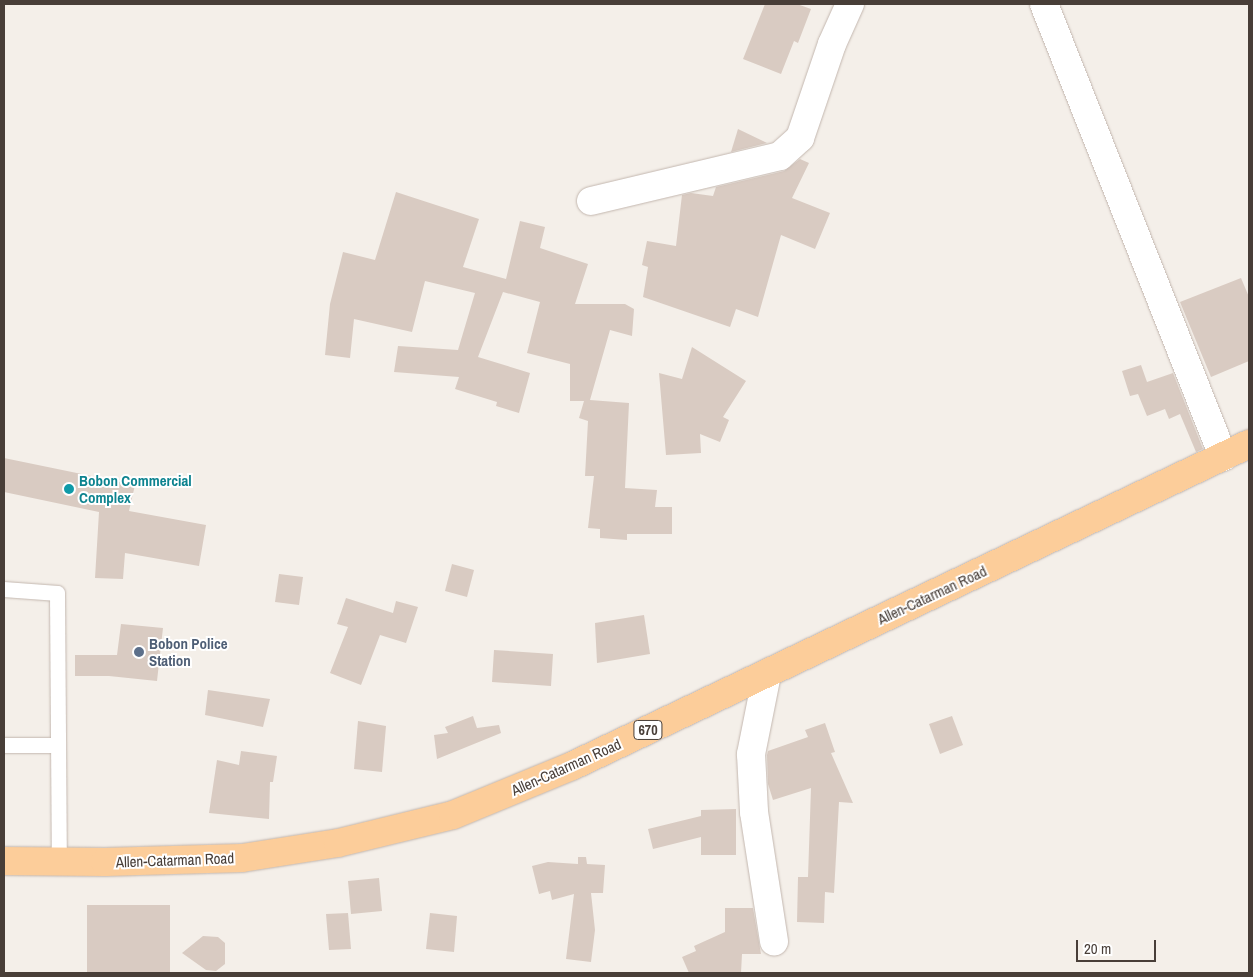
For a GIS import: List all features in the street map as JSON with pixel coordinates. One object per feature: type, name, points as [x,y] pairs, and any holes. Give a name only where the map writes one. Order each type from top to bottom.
[{"type":"main road","name":"Allen-Catarman Road","points":[[4,861],[59,862],[242,858],[338,843],[453,815],[572,766],[1249,444]]},
{"type":"street","points":[[591,201],[780,156],[800,138],[832,44],[850,4]]},
{"type":"street","points":[[1044,4],[1223,457]]},
{"type":"street","points":[[767,674],[751,754],[754,812],[774,941]]},
{"type":"lane","points":[[4,589],[57,593],[59,862]]},
{"type":"lane","points":[[4,745],[58,745]]},
{"type":"building","points":[[765,4],[797,4],[811,9],[798,43],[794,41],[781,74],[743,59]]},
{"type":"building","points":[[738,129],[767,143],[731,152]]},
{"type":"building","points":[[800,159],[809,163],[792,198],[830,213],[815,249],[781,235],[758,317],[736,309],[730,327],[643,297],[648,267],[642,265],[647,241],[676,246],[682,195],[691,193],[713,196],[716,187],[784,171]]},
{"type":"building","points":[[396,192],[479,219],[463,267],[506,279],[520,221],[545,227],[540,248],[588,264],[575,304],[625,304],[634,309],[632,336],[610,330],[590,400],[629,403],[625,488],[657,490],[655,507],[672,507],[672,534],[627,534],[627,540],[600,538],[600,529],[588,528],[594,476],[585,476],[588,421],[579,418],[584,401],[570,401],[570,364],[527,353],[540,302],[503,292],[478,357],[530,373],[519,413],[496,406],[497,402],[455,389],[459,377],[394,372],[398,346],[458,350],[475,293],[425,281],[412,332],[354,319],[350,358],[325,355],[330,304],[343,252],[375,260]]},
{"type":"building","points":[[1241,278],[1249,297],[1249,361],[1211,377],[1180,302]]},
{"type":"building","points":[[692,347],[746,381],[723,417],[729,420],[720,442],[700,434],[701,453],[666,455],[659,373],[682,379]]},
{"type":"building","points":[[1141,365],[1147,382],[1173,373],[1203,449],[1196,452],[1180,414],[1169,419],[1165,409],[1147,416],[1138,394],[1130,396],[1122,371]]},
{"type":"building","points":[[4,458],[135,485],[129,511],[206,525],[199,566],[125,553],[123,579],[95,578],[99,512],[4,492]]},
{"type":"building","points":[[452,564],[474,570],[467,597],[445,591]]},
{"type":"building","points":[[279,574],[303,577],[299,605],[275,602]]},
{"type":"building","points":[[346,598],[393,613],[396,601],[418,607],[406,643],[380,635],[361,685],[330,673],[348,627],[337,624]]},
{"type":"building","points":[[644,615],[650,654],[597,663],[595,623]]},
{"type":"building","name":"Bobon Police Station","points":[[121,624],[163,628],[157,681],[109,676],[75,676],[75,655],[117,655]]},
{"type":"building","points":[[494,650],[553,654],[551,686],[492,682]]},
{"type":"building","points":[[208,690],[270,699],[263,727],[205,715]]},
{"type":"building","points":[[473,716],[477,728],[499,725],[501,733],[437,759],[434,735],[448,733],[445,727]]},
{"type":"building","points":[[952,716],[963,745],[940,754],[929,724]]},
{"type":"building","points":[[358,721],[386,726],[382,772],[354,769]]},
{"type":"building","points":[[825,723],[835,752],[831,753],[853,803],[839,802],[834,893],[825,892],[824,923],[797,922],[798,877],[808,877],[811,788],[773,800],[768,784],[767,755],[768,751],[808,737],[805,730]]},
{"type":"building","points":[[241,751],[277,756],[273,782],[270,782],[269,819],[209,813],[217,760],[239,765]]},
{"type":"building","points":[[736,809],[736,855],[701,855],[701,837],[653,849],[648,829],[701,816],[701,810]]},
{"type":"building","points":[[578,857],[586,857],[587,864],[605,865],[603,893],[591,893],[595,930],[591,962],[566,959],[574,894],[552,900],[550,891],[539,894],[532,866],[548,862],[578,864]]},
{"type":"building","points":[[379,878],[382,911],[351,914],[348,881]]},
{"type":"building","points":[[87,905],[170,905],[170,973],[87,973]]},
{"type":"building","points":[[725,908],[753,908],[761,954],[742,954],[741,973],[689,973],[682,957],[696,951],[694,946],[725,932]]},
{"type":"building","points":[[348,913],[351,949],[329,950],[326,914]]},
{"type":"building","points":[[430,913],[457,916],[454,952],[426,949]]},
{"type":"building","points":[[203,936],[218,937],[225,943],[225,964],[216,971],[206,970],[182,953]]},
{"type":"place","name":"Bobon Commercial Complex","points":[[69,489]]},
{"type":"place","name":"Bobon Police Station","points":[[139,652]]}]
